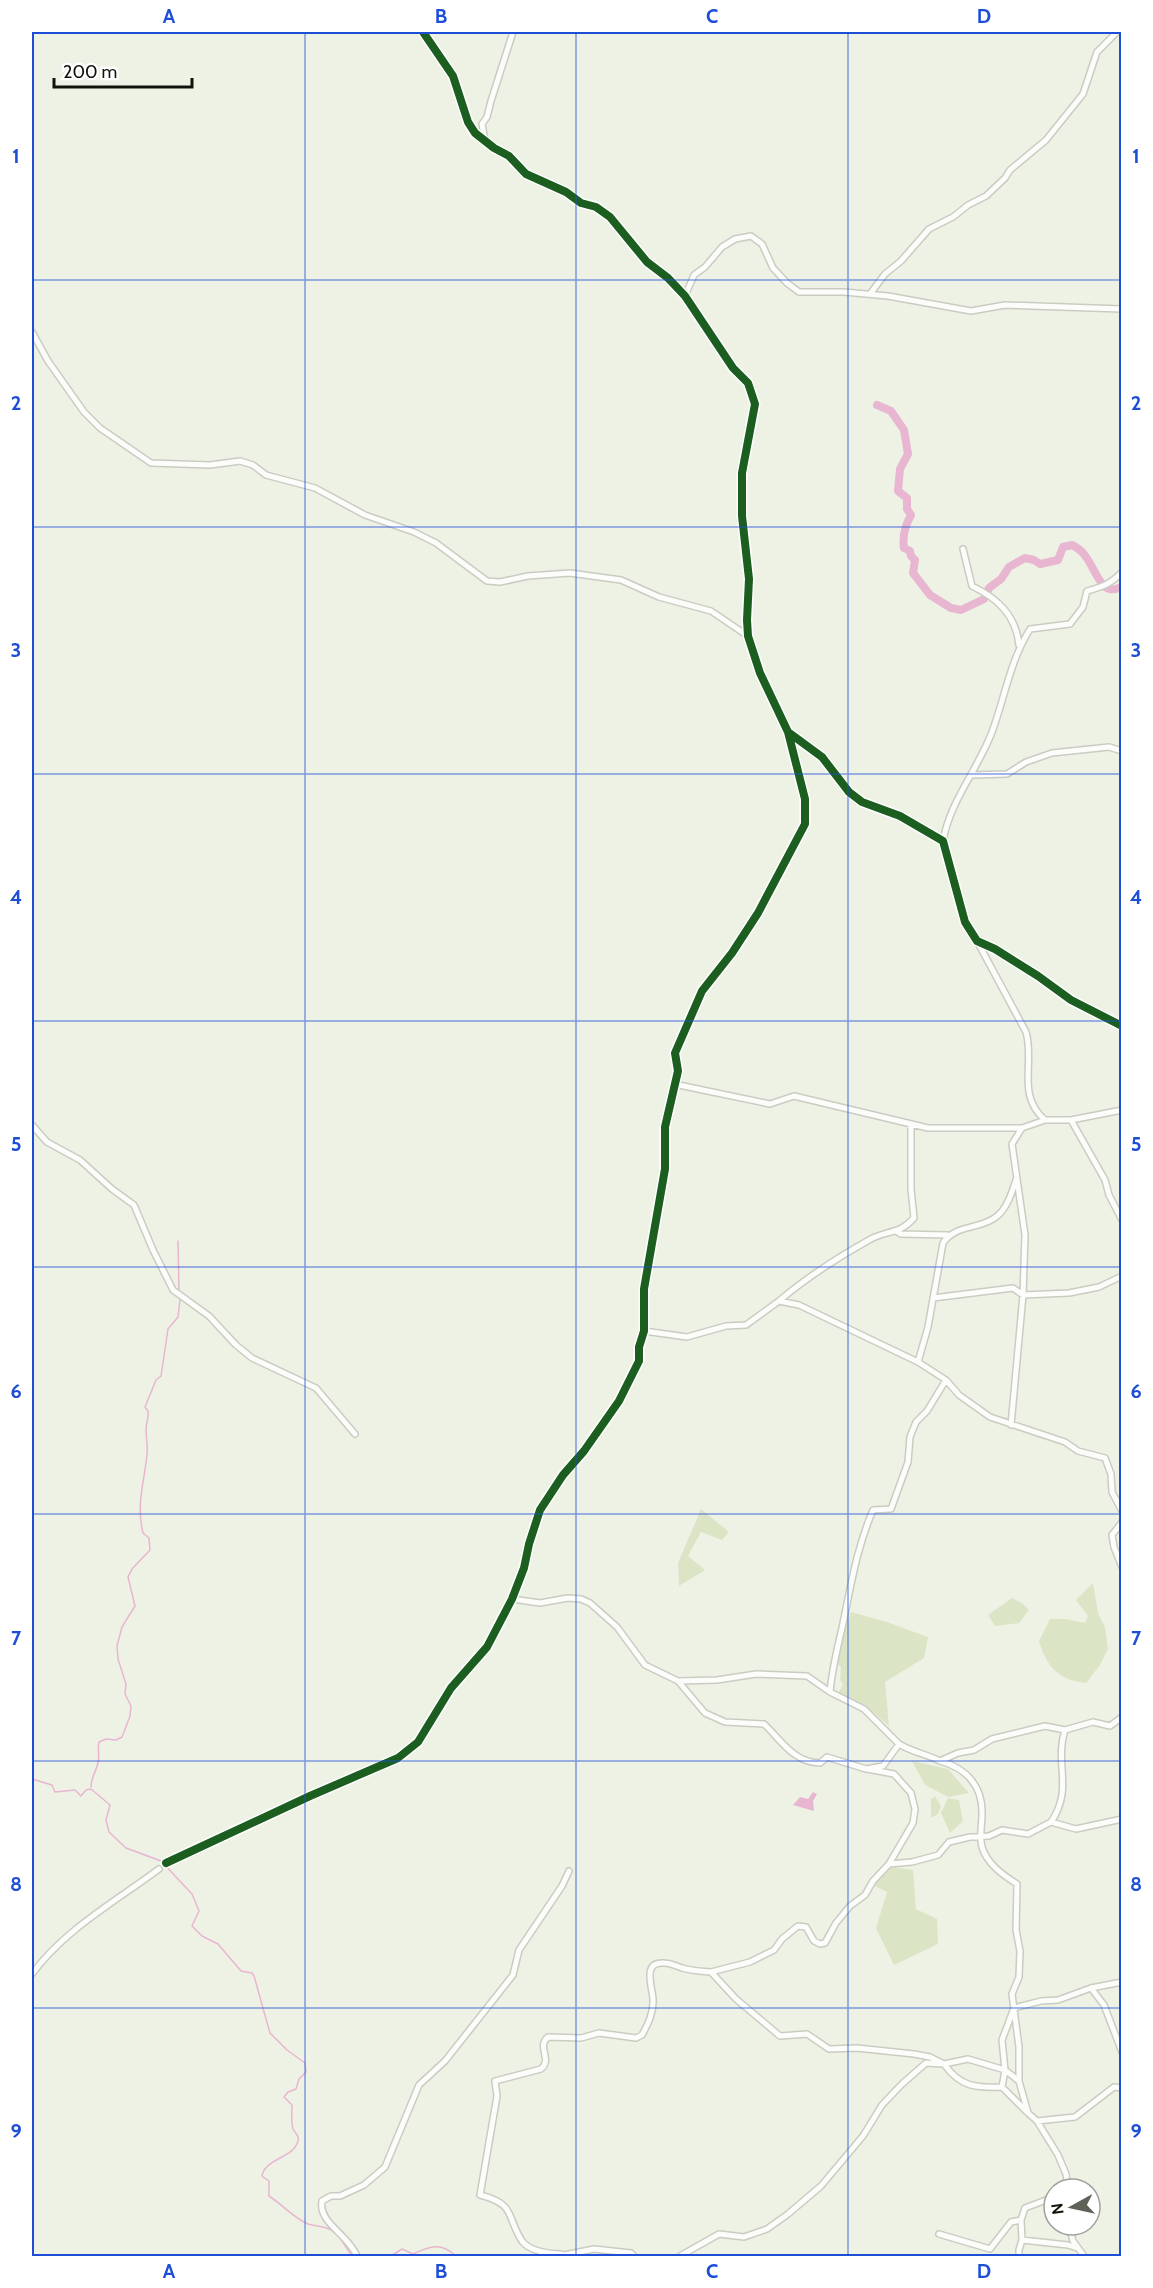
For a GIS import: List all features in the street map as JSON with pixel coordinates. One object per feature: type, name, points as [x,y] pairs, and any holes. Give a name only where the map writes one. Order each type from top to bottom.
[{"type":"street","points":[[166,1863],[398,1758],[418,1742],[451,1688],[487,1647],[512,1599],[524,1568],[540,1510],[563,1475],[619,1401],[639,1361],[639,1347],[644,1331],[644,1289],[665,1169],[665,1127],[678,1071],[675,1053],[702,991],[758,913],[805,824],[805,799],[788,732],[759,673],[748,636],[749,579],[742,516],[741,473],[751,431],[755,400],[747,382],[733,368],[685,296],[647,262],[616,224],[601,211],[581,203],[566,192],[532,178],[509,156],[485,141],[471,128],[453,76],[423,32]]},
{"type":"street","points":[[485,141],[482,124],[488,117],[513,32]]},
{"type":"street","points":[[870,294],[885,274],[901,261],[929,229],[953,218],[968,205],[986,196],[1010,170],[1046,140],[1083,94],[1097,52],[1117,32]]},
{"type":"street","points":[[685,296],[694,275],[705,267],[722,247],[735,239],[751,236],[762,244],[774,268],[787,283],[799,292],[870,294],[971,311],[1005,305],[1122,309]]},
{"type":"street","points":[[32,332],[48,361],[84,412],[100,428],[151,463],[210,465],[240,461],[253,465],[266,475],[315,489],[365,514],[414,532],[436,543],[487,581],[500,582],[528,576],[570,573],[621,580],[659,597],[711,611],[748,636]]},
{"type":"street","points":[[963,549],[972,586],[998,600],[1012,619],[1020,646]]},
{"type":"street","points":[[1045,1120],[1032,1106],[1030,1097],[1027,1069],[1029,1043],[1026,1032],[965,922],[943,841],[946,823],[992,731],[1020,646],[1030,629],[1070,624],[1083,607],[1087,591],[1105,586],[1114,581],[1122,572]]},
{"type":"street","points":[[788,732],[822,757],[843,785],[862,802],[900,816],[943,841]]},
{"type":"street","points":[[972,775],[1007,774],[1026,762],[1052,753],[1109,747],[1122,751]]},
{"type":"street","points":[[977,941],[1031,971],[1071,1000],[1122,1026]]},
{"type":"street","points":[[674,1084],[770,1104],[794,1096],[928,1128],[1022,1128],[1045,1120],[1071,1120],[1122,1110]]},
{"type":"street","points":[[1071,1120],[1105,1180],[1122,1220]]},
{"type":"street","points":[[32,1125],[47,1142],[80,1160],[134,1205],[173,1290],[209,1316],[236,1345],[252,1358],[316,1388],[356,1434]]},
{"type":"street","points":[[644,1331],[687,1336],[726,1326],[747,1325],[817,1270],[872,1238],[905,1228],[914,1218],[911,1189],[911,1125]]},
{"type":"street","points":[[1011,1425],[1023,1295],[1025,1235],[1012,1144],[1022,1128]]},
{"type":"street","points":[[896,1231],[901,1234],[948,1235],[969,1226],[983,1225],[998,1216],[1010,1198],[1017,1178]]},
{"type":"street","points":[[918,1362],[928,1327],[943,1243],[948,1235]]},
{"type":"street","points":[[933,1298],[1013,1288],[1023,1295],[1069,1293],[1099,1287],[1122,1276]]},
{"type":"street","points":[[779,1301],[799,1305],[918,1362],[946,1380],[959,1395],[990,1417],[1065,1442],[1078,1451],[1105,1458],[1111,1474],[1112,1492],[1122,1511]]},
{"type":"street","points":[[830,1692],[832,1665],[842,1629],[857,1549],[873,1510],[891,1509],[908,1462],[910,1437],[916,1422],[927,1411],[946,1380]]},
{"type":"street","points":[[1122,1522],[1112,1535],[1113,1547],[1122,1567]]},
{"type":"street","points":[[512,1599],[540,1603],[568,1598],[581,1599],[590,1603],[617,1627],[645,1665],[678,1681],[705,1713],[725,1722],[764,1724],[783,1745],[804,1761],[820,1763],[827,1757],[866,1769],[894,1774],[911,1792],[915,1809],[913,1822],[889,1864],[873,1881],[865,1895],[850,1906],[836,1923],[825,1943],[820,1944],[814,1941],[806,1927],[798,1926],[782,1939],[774,1950],[750,1962],[711,1971],[696,1971],[667,1963],[656,1963],[652,1966],[648,1982],[653,1999],[651,2016],[642,2035],[636,2038],[621,2038],[599,2033],[581,2038],[548,2037],[542,2046],[546,2065],[541,2069],[495,2081],[497,2096],[480,2195],[502,2203],[507,2208],[523,2243],[544,2253],[560,2255],[594,2249],[631,2253],[634,2256]]},
{"type":"street","points":[[678,1681],[717,1680],[756,1674],[807,1676],[830,1692],[864,1709],[899,1744],[911,1751],[955,1765],[971,1780],[982,1796],[981,1838],[987,1857],[1001,1874],[1017,1884],[1016,1930],[1020,1951],[1019,1977],[1012,1994],[1019,2047],[1019,2081],[1028,2113]]},
{"type":"street","points":[[940,1761],[958,1753],[974,1750],[992,1739],[1008,1734],[1022,1733],[1044,1726],[1065,1730],[1093,1722],[1110,1725],[1122,1717]]},
{"type":"street","points":[[889,1864],[912,1862],[938,1854],[949,1842],[970,1837],[981,1838],[1002,1830],[1028,1834],[1051,1822],[1060,1808],[1063,1774],[1061,1740],[1065,1730]]},
{"type":"street","points":[[866,1769],[883,1766],[899,1744]]},
{"type":"street","points":[[1051,1822],[1076,1829],[1122,1819]]},
{"type":"street","points":[[32,1974],[42,1960],[63,1941],[159,1869]]},
{"type":"street","points":[[357,2256],[344,2237],[324,2218],[320,2209],[322,2201],[364,2185],[385,2168],[419,2085],[446,2061],[513,1975],[519,1950],[562,1886],[569,1871]]},
{"type":"street","points":[[711,1971],[736,2000],[780,2036],[807,2034],[828,2049],[857,2048],[930,2057],[944,2064],[954,2078],[981,2088],[1002,2086]]},
{"type":"street","points":[[1014,2008],[1041,2001],[1058,2000],[1091,1988],[1122,1982]]},
{"type":"street","points":[[1091,1988],[1104,2005],[1122,2052]]},
{"type":"street","points":[[1002,2086],[1005,2070],[1002,2040],[1014,2008]]},
{"type":"street","points":[[680,2256],[719,2234],[744,2237],[767,2229],[788,2214],[821,2186],[863,2136],[882,2105],[926,2063],[944,2064],[968,2059],[1005,2070],[1019,2081]]},
{"type":"street","points":[[1002,2086],[1037,2121],[1058,2155],[1066,2177]]},
{"type":"street","points":[[1037,2121],[1075,2117],[1114,2087],[1122,2088]]},
{"type":"street","points":[[1019,2256],[1022,2240],[1022,2214],[1025,2208],[1042,2202]]},
{"type":"street","points":[[939,2234],[990,2249],[1011,2222],[1021,2220]]},
{"type":"street","points":[[1073,2237],[1077,2248],[1084,2256]]},
{"type":"street","points":[[1022,2240],[1077,2248]]},
{"type":"green space","points":[[701,1509],[729,1532],[722,1540],[701,1532],[688,1556],[705,1570],[679,1586],[678,1563]]},
{"type":"green space","points":[[1093,1583],[1098,1613],[1105,1627],[1108,1649],[1100,1665],[1086,1683],[1068,1679],[1055,1671],[1046,1658],[1039,1641],[1050,1619],[1085,1623],[1088,1616],[1076,1600]]},
{"type":"green space","points":[[1012,1598],[1029,1610],[1019,1623],[995,1626],[988,1615]]},
{"type":"green space","points":[[851,1612],[928,1637],[924,1658],[885,1682],[889,1726],[866,1706],[838,1694],[843,1684],[840,1680],[841,1667],[835,1661]]},
{"type":"green space","points":[[912,1761],[948,1769],[969,1793],[948,1797],[925,1785]]},
{"type":"green space","points":[[935,1796],[941,1806],[938,1814],[931,1818],[931,1799]]},
{"type":"green space","points":[[948,1798],[959,1800],[963,1821],[950,1833],[941,1813]]},
{"type":"green space","points":[[890,1867],[913,1870],[916,1909],[937,1919],[938,1944],[894,1965],[876,1928],[887,1892],[873,1885],[878,1874]]},
{"type":"shaded area","points":[[813,1792],[817,1794],[813,1801],[814,1811],[793,1805],[800,1797],[808,1799]]},
{"type":"waterway","points":[[877,405],[891,411],[904,430],[908,454],[900,469],[898,491],[907,498],[907,509],[911,515],[903,539],[904,548],[910,551],[915,560],[913,573],[930,595],[951,608],[961,610],[984,599],[989,588],[1001,579],[1009,567],[1025,558],[1040,564],[1058,560],[1063,547],[1072,545],[1087,558],[1104,586],[1108,589],[1122,586]]},
{"type":"waterway","points":[[178,1241],[179,1289]]},
{"type":"waterway","points":[[91,1787],[99,1760],[99,1742],[122,1737],[130,1716],[131,1706],[125,1694],[126,1684],[118,1659],[117,1646],[122,1627],[135,1606],[128,1577],[132,1569],[150,1550],[149,1538],[143,1533],[140,1512],[147,1451],[148,1411],[145,1407],[156,1380],[161,1376],[168,1329],[178,1317],[180,1299]]},
{"type":"waterway","points":[[32,1779],[52,1785],[55,1792],[75,1790],[81,1796],[86,1790],[91,1789],[110,1805],[106,1820],[109,1832],[126,1848],[161,1861],[192,1894],[199,1911],[192,1926],[202,1936],[218,1944],[241,1971],[252,1973],[270,2033],[287,2050],[305,2063],[306,2072],[299,2079],[296,2089],[288,2092],[284,2097],[292,2105],[292,2126],[298,2136],[298,2141],[291,2152],[268,2165],[262,2176],[269,2181],[269,2196],[292,2215],[308,2224],[325,2227],[335,2232]]},
{"type":"waterway","points":[[338,2235],[352,2256]]},
{"type":"waterway","points":[[391,2256],[402,2249],[413,2254],[435,2247],[445,2249],[456,2256]]},
{"type":"cycle path","points":[[423,32],[453,76],[468,122],[475,133],[509,156],[526,174],[566,192],[581,203],[596,207],[610,217],[647,262],[668,278],[685,296],[733,368],[748,383],[755,404],[742,473],[742,516],[749,579],[748,636],[760,673],[788,732],[822,757],[849,792],[862,802],[900,816],[943,841],[965,922],[977,941],[995,949],[1071,1000],[1122,1026]]},
{"type":"cycle path","points":[[166,1863],[398,1758],[418,1742],[451,1688],[487,1647],[512,1599],[524,1568],[540,1510],[563,1475],[584,1451],[619,1401],[639,1361],[639,1347],[644,1331],[644,1289],[665,1169],[665,1127],[678,1071],[675,1053],[702,991],[732,953],[758,913],[805,824],[805,799],[788,732]]}]
